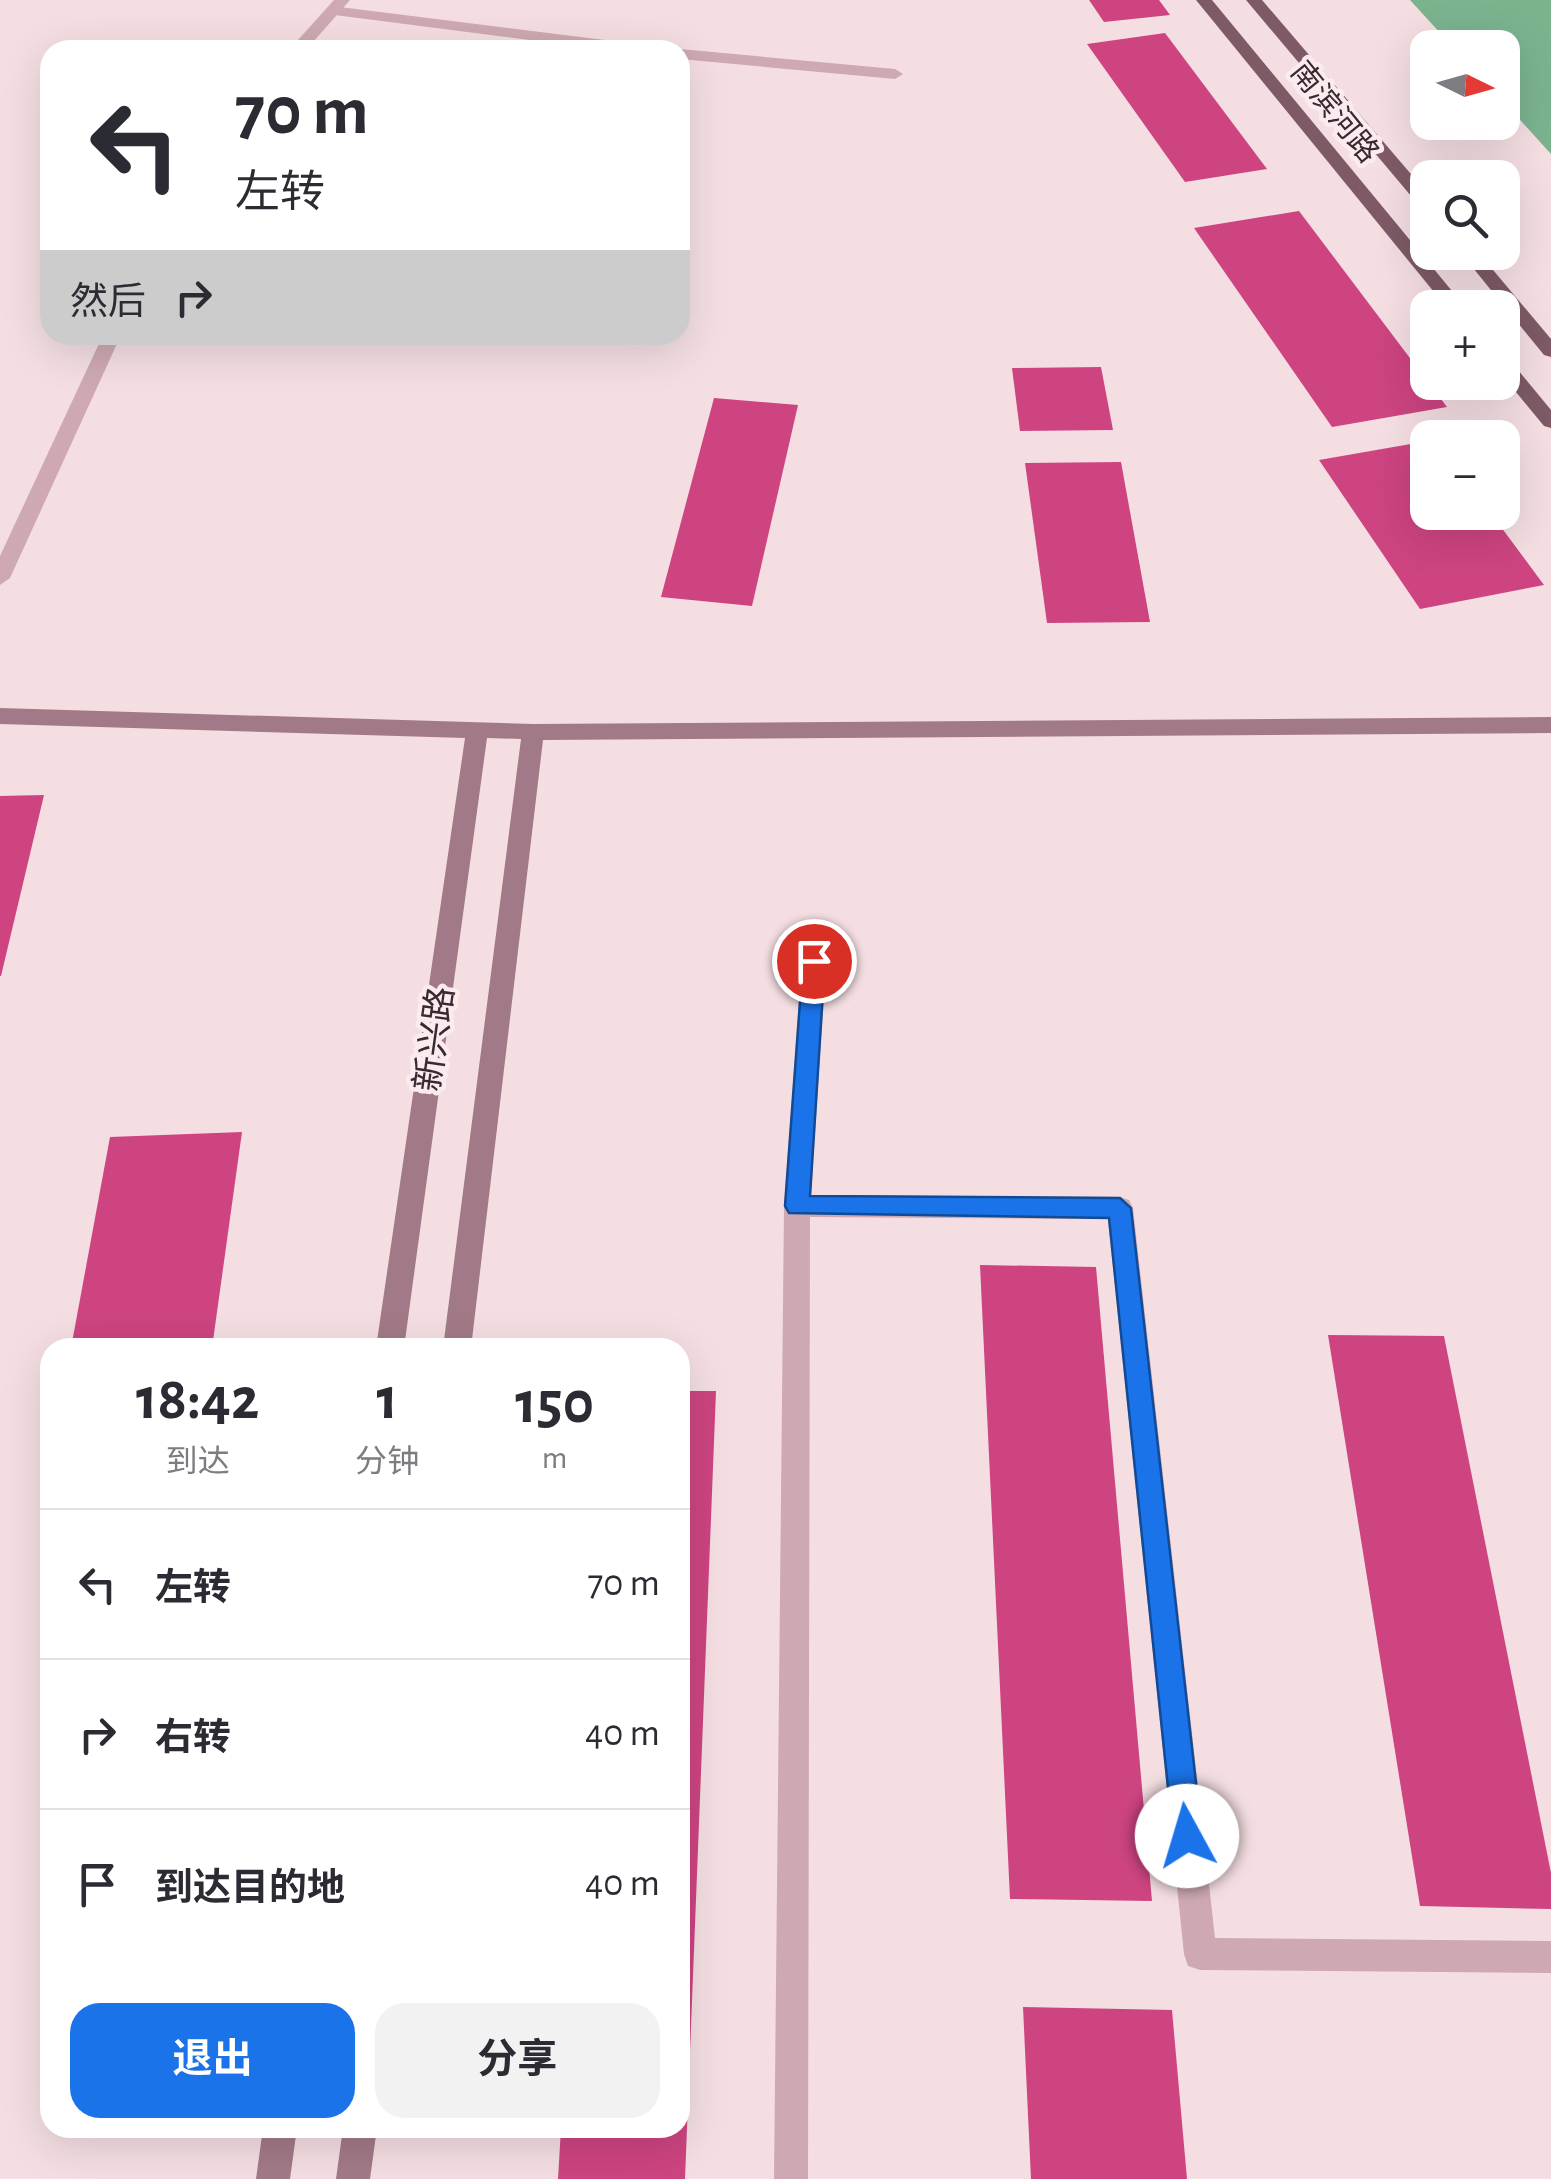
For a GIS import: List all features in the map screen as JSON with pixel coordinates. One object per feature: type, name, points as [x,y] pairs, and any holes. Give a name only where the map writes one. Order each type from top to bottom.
[{"type":"main road","name":"南滨河路","points":[[1204,0],[1442,290]]},
{"type":"main road","name":"南滨河路","points":[[1254,0],[1410,184]]},
{"type":"main road","points":[[1483,270],[1551,351]]},
{"type":"main road","points":[[1520,385],[1551,422]]},
{"type":"main road","points":[[0,716],[533,732],[1551,724]]},
{"type":"main road","name":"新兴路","points":[[391,1338],[478,731]]},
{"type":"main road","name":"新兴路","points":[[458,1338],[533,732]]},
{"type":"main road","points":[[273,2179],[279,2138]]},
{"type":"main road","points":[[353,2179],[359,2138]]},
{"type":"street","points":[[305,40],[336,6],[575,40]]},
{"type":"street","points":[[690,55],[895,74]]},
{"type":"street","points":[[0,578],[107,345]]},
{"type":"street","points":[[791,2179],[797,1206],[814,961]]},
{"type":"street","points":[[797,1206],[1120,1208],[1200,1954],[1551,1957]]},
{"type":"shaded area","points":[[1410,0],[1551,0],[1551,154],[1520,120],[1520,30],[1437,30]]},
{"type":"building","points":[[1089,0],[1159,0],[1170,15],[1104,22]]},
{"type":"building","points":[[1165,33],[1267,169],[1185,182],[1087,44]]},
{"type":"building","points":[[1299,211],[1410,358],[1410,400],[1442,400],[1447,407],[1332,427],[1194,228]]},
{"type":"building","points":[[1101,367],[1113,430],[1020,431],[1012,368]]},
{"type":"building","points":[[714,398],[798,405],[752,606],[661,597]]},
{"type":"building","points":[[1410,444],[1410,530],[1503,530],[1544,585],[1420,609],[1319,460]]},
{"type":"building","points":[[1121,462],[1150,622],[1047,623],[1025,463]]},
{"type":"building","points":[[44,795],[1,976],[0,976],[0,796]]},
{"type":"building","points":[[242,1132],[213,1338],[73,1338],[110,1137]]},
{"type":"building","points":[[980,1265],[1096,1267],[1152,1901],[1010,1899]]},
{"type":"building","points":[[1328,1335],[1444,1336],[1551,1873],[1551,1909],[1420,1906]]},
{"type":"building","points":[[690,1391],[716,1391],[690,2052]]},
{"type":"building","points":[[1023,2007],[1172,2010],[1187,2179],[1031,2179]]},
{"type":"building","points":[[560,2138],[687,2138],[685,2179],[558,2179]]},
{"type":"route","points":[[814,961],[797,1206],[1120,1208],[1187,1836]]}]
